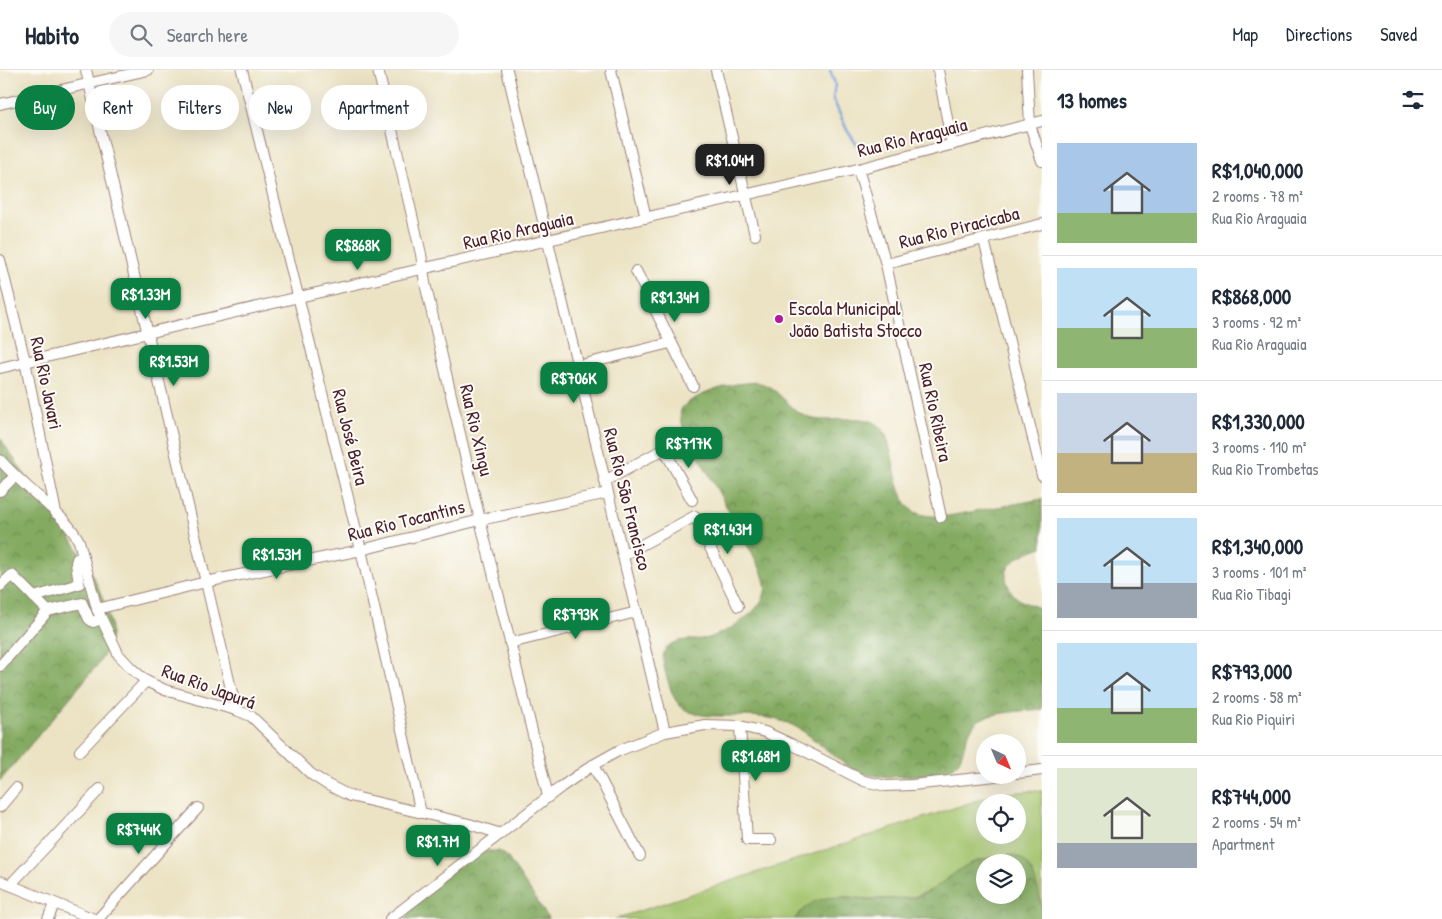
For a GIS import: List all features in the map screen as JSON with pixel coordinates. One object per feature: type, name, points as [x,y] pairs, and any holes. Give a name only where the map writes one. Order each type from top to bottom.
[{"type":"street","points":[[86,70],[236,710]]},
{"type":"street","points":[[0,104],[148,70]]},
{"type":"street","name":"Rua José Beira","points":[[242,70],[361,550],[421,813]]},
{"type":"street","name":"Rua Rio Xingu","points":[[378,70],[480,520],[548,796]]},
{"type":"street","name":"Rua Rio São Francisco","points":[[507,70],[665,732]]},
{"type":"street","points":[[610,70],[646,218]]},
{"type":"street","points":[[716,70],[755,235]]},
{"type":"street","points":[[938,70],[952,145]]},
{"type":"street","points":[[1027,70],[1030,125],[1042,161]]},
{"type":"street","name":"Rua Rio Araguaia","points":[[0,368],[299,297],[858,169],[1030,125],[1042,120]]},
{"type":"street","name":"Rua Rio Ribeira","points":[[858,169],[886,264],[941,516]]},
{"type":"street","name":"Rua Rio Piracicaba","points":[[886,264],[1042,224]]},
{"type":"street","points":[[984,240],[1042,475]]},
{"type":"street","name":"Rua Rio Javari","points":[[0,260],[25,361],[56,513]]},
{"type":"street","points":[[636,271],[670,343],[693,386]]},
{"type":"street","points":[[577,366],[670,343]]},
{"type":"street","points":[[605,481],[664,449],[692,500]]},
{"type":"street","name":"Rua Rio Japurá","points":[[0,460],[75,533],[79,541],[99,614],[118,654],[146,681],[164,690],[251,716],[311,774],[328,786],[350,796],[469,824],[501,834]]},
{"type":"street","points":[[0,491],[15,476]]},
{"type":"street","name":"Rua Rio Tocantins","points":[[99,614],[206,582],[361,550],[480,520],[608,493]]},
{"type":"street","points":[[623,555],[695,516],[738,606]]},
{"type":"street","points":[[82,557],[77,559],[76,563],[82,603],[89,619],[93,622],[99,614]]},
{"type":"street","points":[[0,586],[12,575],[48,611]]},
{"type":"street","points":[[34,597],[79,584]]},
{"type":"street","points":[[0,666],[48,611],[82,603]]},
{"type":"street","points":[[510,643],[637,612]]},
{"type":"street","points":[[80,751],[146,681]]},
{"type":"street","points":[[390,919],[548,796],[593,765],[618,751],[665,732],[705,724],[740,726],[765,732],[793,744],[864,781],[886,786],[976,778]]},
{"type":"street","points":[[740,726],[747,840],[771,840]]},
{"type":"street","points":[[593,765],[640,856]]},
{"type":"street","points":[[1026,773],[1042,770]]},
{"type":"street","points":[[0,806],[16,788]]},
{"type":"street","points":[[10,885],[100,789]]},
{"type":"street","points":[[98,919],[198,808]]},
{"type":"street","points":[[0,881],[94,919]]},
{"type":"street","points":[[48,919],[54,904]]},
{"type":"green space","points":[[757,382],[773,389],[796,411],[807,417],[825,420],[865,420],[874,422],[881,427],[888,442],[902,495],[911,509],[917,513],[928,516],[948,516],[1042,499],[1042,547],[1015,560],[1007,571],[1006,578],[1009,587],[1016,597],[1025,603],[1042,609],[1042,709],[1000,714],[978,720],[965,742],[958,763],[952,768],[930,774],[888,777],[872,776],[855,770],[840,761],[805,732],[782,721],[757,717],[699,715],[686,710],[679,704],[672,692],[664,667],[663,655],[666,649],[680,641],[708,638],[733,627],[757,607],[762,600],[765,590],[761,570],[684,429],[681,410],[697,397],[723,387]]},
{"type":"green space","points":[[0,438],[83,557],[99,588],[111,631],[108,646],[99,663],[0,781]]},
{"type":"green space","points":[[1042,791],[1042,911],[1026,871],[1026,854],[976,854],[976,863],[958,871],[934,889],[911,898],[869,899],[841,896],[801,911],[795,919],[615,919],[975,801],[976,844],[1026,844],[1026,794],[998,794]]},
{"type":"green space","points":[[487,851],[499,851],[508,858],[549,919],[405,919],[424,892],[473,856]]},
{"type":"green space","points":[[976,861],[976,904],[1026,904],[1026,863],[1034,878],[1041,904],[1042,919],[795,919],[811,904],[828,898],[894,899],[918,896],[933,889],[962,868]]},
{"type":"waterway","points":[[830,70],[835,84],[833,99],[847,130],[861,151]]},
{"type":"place","name":"Escola Municipal João Batista Stocco","points":[[779,319]]}]
